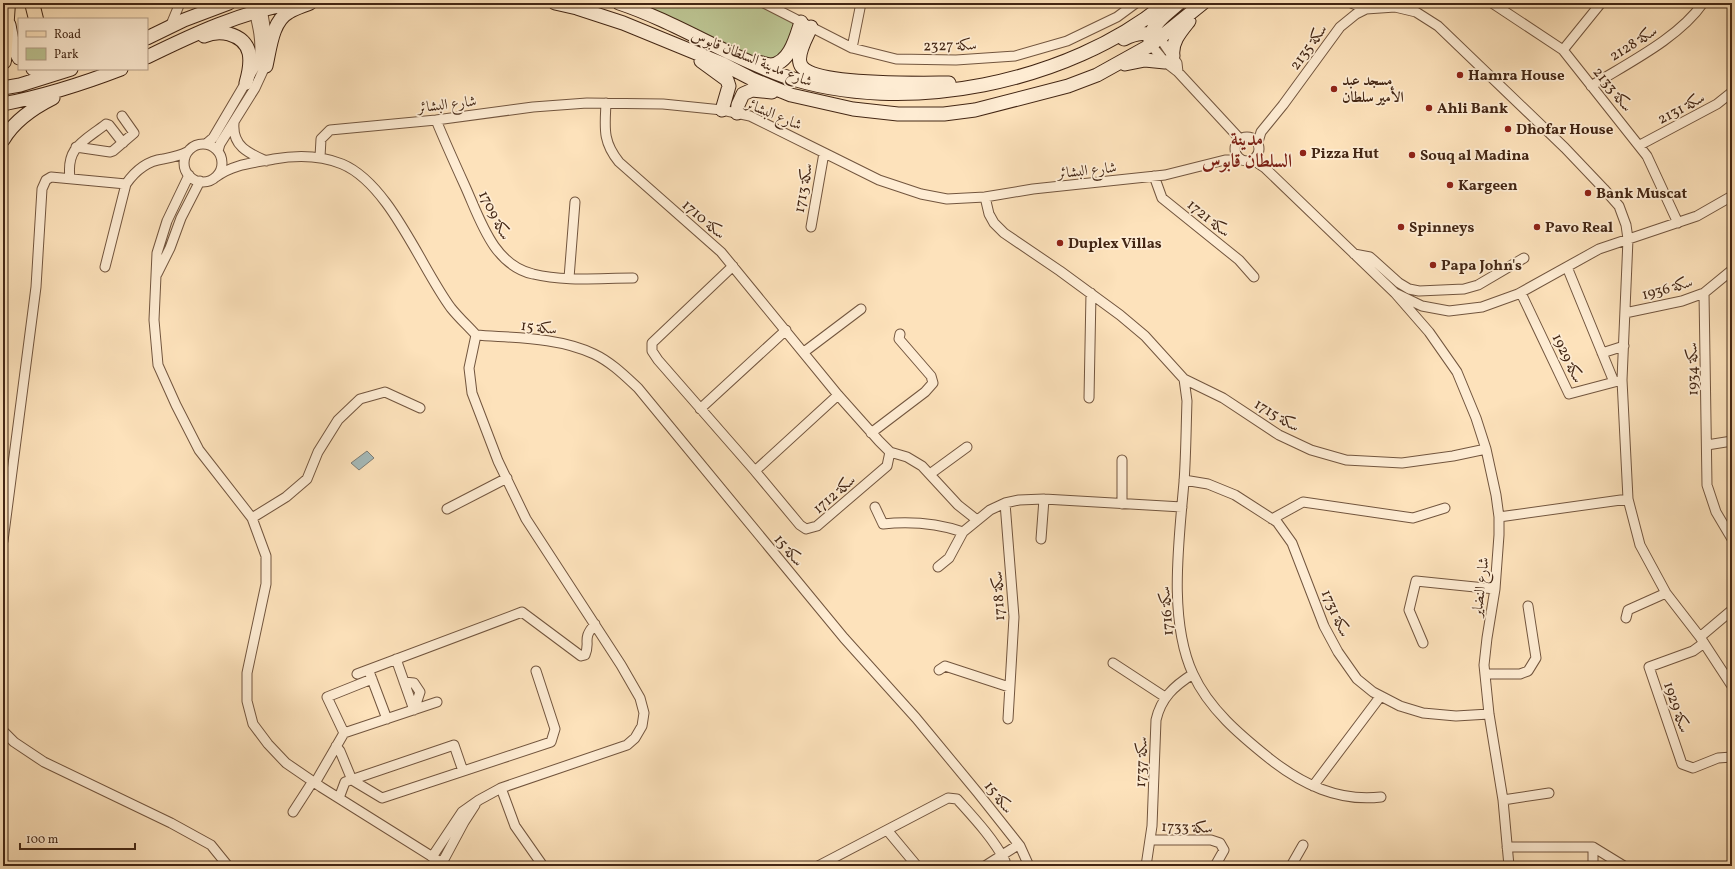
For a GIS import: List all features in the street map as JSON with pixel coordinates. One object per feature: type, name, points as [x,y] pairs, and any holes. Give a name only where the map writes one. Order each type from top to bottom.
[{"type":"highway","points":[[3,61],[7,8]]},
{"type":"main road","points":[[32,3],[36,18]]},
{"type":"main road","points":[[148,38],[229,3]]},
{"type":"main road","points":[[148,58],[189,37],[257,7],[293,3]]},
{"type":"main road","points":[[266,66],[273,36],[279,24],[288,12],[310,3]]},
{"type":"main road","name":"شارع مدينة السلطان قابوس","points":[[555,3],[577,8],[623,23],[723,64],[752,79],[791,95],[853,109],[898,114],[944,114],[975,110],[1068,86],[1110,69],[1202,4]]},
{"type":"main road","name":"شارع مدينة السلطان قابوس","points":[[618,3],[633,6],[740,58],[786,77],[839,90],[894,94],[938,92],[991,83],[1051,66],[1085,52],[1117,36],[1148,18],[1166,3]]},
{"type":"main road","points":[[839,90],[853,95],[901,100],[966,96],[995,91],[1045,76],[1097,53],[1132,35],[1140,33],[1154,39],[1155,26],[1179,3]]},
{"type":"main road","points":[[1110,69],[1132,62],[1169,59],[1175,42],[1182,30],[1202,4]]},
{"type":"main road","points":[[7,8],[10,34],[13,46],[18,56]]},
{"type":"main road","points":[[806,25],[800,59],[802,67],[810,72],[853,81],[897,84],[991,83]]},
{"type":"main road","points":[[740,58],[772,65],[782,61],[806,25]]},
{"type":"main road","points":[[148,59],[169,53],[208,34],[225,33],[236,36],[244,41],[247,48],[251,67],[246,83]]},
{"type":"main road","points":[[683,48],[727,80],[729,86],[722,110]]},
{"type":"main road","points":[[38,70],[47,72],[60,70]]},
{"type":"main road","points":[[3,88],[20,85],[68,70]]},
{"type":"main road","points":[[3,104],[48,94],[87,82],[118,70]]},
{"type":"main road","points":[[3,140],[8,132],[38,106],[87,82]]},
{"type":"main road","points":[[737,113],[738,105],[743,94],[752,90],[791,95]]},
{"type":"street","points":[[170,27],[180,3]]},
{"type":"street","name":"سكة 2327","points":[[764,3],[774,6],[806,25],[852,48],[896,59],[956,60],[1015,56],[1066,41],[1117,17],[1136,3]]},
{"type":"street","points":[[852,48],[862,3]]},
{"type":"street","points":[[1350,3],[1366,9]]},
{"type":"street","name":"سكة 2133","points":[[1492,3],[1563,50],[1640,145],[1647,156],[1678,223]]},
{"type":"street","points":[[1563,50],[1601,3]]},
{"type":"street","name":"سكة 2128","points":[[1592,86],[1676,33],[1694,16],[1703,3]]},
{"type":"street","points":[[216,176],[220,171],[222,164],[219,154],[220,144],[255,88],[266,66],[269,54],[268,42],[257,7]]},
{"type":"street","points":[[206,144],[213,138],[259,60],[261,47],[257,7]]},
{"type":"street","name":"سكة 2135","points":[[1254,140],[1283,105],[1340,27],[1356,14],[1366,9],[1395,7],[1416,12],[1438,26],[1565,148],[1604,189],[1619,206],[1626,225],[1628,239]]},
{"type":"street","points":[[1154,39],[1169,59],[1177,63],[1178,72],[1240,139]]},
{"type":"street","name":"سكة 2131","points":[[1640,145],[1717,104],[1732,92]]},
{"type":"street","name":"شارع البشائر","points":[[320,157],[321,139],[330,130],[436,120],[533,107],[606,102],[663,104],[722,110],[750,116],[879,180],[921,194],[947,199],[985,197],[1033,189],[1154,176],[1202,167],[1225,160],[1242,160]]},
{"type":"street","name":"سكة 1710","points":[[606,102],[605,134],[611,152],[618,162],[721,252],[838,395],[871,433],[890,452],[914,460],[930,474],[958,505],[977,520]]},
{"type":"street","points":[[76,147],[111,152],[134,133],[122,116]]},
{"type":"street","name":"سكة 1709","points":[[436,120],[488,237],[497,250],[516,267],[532,274],[569,278],[633,278]]},
{"type":"street","points":[[234,122],[233,132],[242,148],[266,161]]},
{"type":"street","points":[[70,178],[69,161],[76,147],[107,124],[123,143]]},
{"type":"street","points":[[1240,139],[1244,138],[1254,140],[1259,146],[1255,157]]},
{"type":"street","points":[[1225,160],[1240,139]]},
{"type":"street","points":[[105,267],[126,184],[141,167],[152,161],[178,157],[199,144],[212,146],[219,154],[236,166]]},
{"type":"street","points":[[1235,148],[1237,154],[1242,160],[1255,157]]},
{"type":"street","points":[[187,152],[184,159],[184,166],[188,174],[161,238],[157,253],[154,320],[158,365],[199,450],[252,518],[266,556],[266,584],[247,673],[247,700],[253,724],[268,744],[286,763],[444,864],[464,822],[479,800]]},
{"type":"street","name":"سكة 1713","points":[[811,227],[824,153]]},
{"type":"street","points":[[163,159],[176,164],[200,182],[210,180],[224,171],[236,166],[293,156],[320,157],[343,164],[361,175],[378,193],[451,308],[476,335],[469,368],[472,393],[498,461],[526,519],[595,624],[640,698],[644,713],[642,726],[635,738],[627,745],[501,788],[479,800],[462,812],[432,857]]},
{"type":"street","points":[[1255,157],[1358,254],[1395,293],[1422,306],[1449,311],[1482,307],[1521,293],[1599,249],[1697,216],[1732,196]]},
{"type":"street","name":"سكة 1721","points":[[1154,176],[1162,198],[1239,260],[1254,277]]},
{"type":"street","points":[[3,541],[36,287],[42,189],[46,180],[51,177],[126,184]]},
{"type":"street","points":[[156,276],[170,248],[181,218],[200,182]]},
{"type":"street","name":"سكة 1715","points":[[985,197],[989,214],[994,224],[1004,233],[1060,271],[1120,315],[1145,336],[1184,378],[1222,398],[1279,435],[1311,450],[1346,460],[1402,463],[1453,456],[1486,449]]},
{"type":"street","points":[[569,278],[575,202]]},
{"type":"street","points":[[1628,239],[1624,346],[1618,381],[1628,499],[1640,545],[1666,593],[1702,640],[1732,686]]},
{"type":"street","points":[[1358,254],[1370,257],[1399,283],[1409,289],[1419,291],[1464,288],[1478,285],[1524,258]]},
{"type":"street","name":"سكة 1712","points":[[733,266],[652,343],[652,351],[658,360],[800,525],[806,529],[817,526],[887,466],[890,452]]},
{"type":"street","points":[[1567,267],[1602,353],[1618,381]]},
{"type":"street","name":"سكة 1936","points":[[1625,313],[1682,301],[1704,293],[1732,270]]},
{"type":"street","points":[[1089,398],[1090,293]]},
{"type":"street","name":"شارع النضاير","points":[[1395,293],[1424,327],[1457,372],[1476,418],[1486,449],[1499,517],[1500,535],[1495,589],[1487,638],[1485,674],[1489,714],[1503,800],[1508,866]]},
{"type":"street","name":"سكة 1929","points":[[1521,293],[1569,394],[1618,381]]},
{"type":"street","name":"سكة 1934","points":[[1704,293],[1707,485],[1716,512],[1729,529],[1732,539]]},
{"type":"street","points":[[1424,327],[1424,320],[1433,308]]},
{"type":"street","points":[[804,352],[862,309]]},
{"type":"street","points":[[700,409],[786,330]]},
{"type":"street","points":[[871,433],[925,392],[933,383],[931,376],[900,339],[900,334]]},
{"type":"street","name":"سكة 15","points":[[476,335],[550,340],[595,354],[623,374],[638,388],[844,638],[916,718],[978,793],[1018,845],[1029,866]]},
{"type":"street","points":[[1602,353],[1624,346]]},
{"type":"street","name":"سكة 1716","points":[[1184,378],[1187,401],[1177,595],[1179,628],[1185,653],[1193,674],[1216,711],[1245,739],[1282,768],[1313,786],[1343,797],[1366,799],[1381,797]]},
{"type":"street","points":[[252,518],[286,497],[306,479],[318,452],[338,420],[360,399],[385,392],[420,408]]},
{"type":"street","points":[[755,471],[838,395]]},
{"type":"street","points":[[1707,445],[1732,441]]},
{"type":"street","points":[[930,474],[967,447]]},
{"type":"street","points":[[1122,460],[1122,504]]},
{"type":"street","points":[[447,508],[507,478]]},
{"type":"street","name":"سكة 1731","points":[[1184,480],[1208,484],[1235,495],[1277,522],[1292,543],[1324,626],[1338,652],[1357,679],[1380,697],[1423,713],[1456,716],[1489,714]]},
{"type":"street","points":[[1041,539],[1044,499]]},
{"type":"street","points":[[938,567],[949,558],[963,532],[990,510],[1006,503],[1019,500],[1044,499],[1182,507]]},
{"type":"street","points":[[1499,517],[1628,499]]},
{"type":"street","points":[[1272,519],[1303,502],[1413,518],[1445,508]]},
{"type":"street","name":"سكة 1718","points":[[1006,503],[1014,617],[1008,719]]},
{"type":"street","points":[[875,507],[884,524],[906,522],[926,523],[963,532]]},
{"type":"street","points":[[1423,643],[1409,610],[1416,581],[1495,589]]},
{"type":"street","points":[[1626,618],[1628,610],[1666,593]]},
{"type":"street","points":[[1485,674],[1520,674],[1528,671],[1536,658],[1528,606]]},
{"type":"street","points":[[1702,640],[1732,610]]},
{"type":"street","points":[[357,674],[522,612],[581,656],[585,655],[587,650],[587,634],[595,624]]},
{"type":"street","name":"سكة 1929","points":[[1702,640],[1693,651],[1649,667],[1682,764],[1693,768],[1718,758],[1732,757]]},
{"type":"street","points":[[396,659],[404,682],[414,683],[420,692],[414,710]]},
{"type":"street","points":[[1113,663],[1165,697]]},
{"type":"street","points":[[939,670],[945,666],[1009,687]]},
{"type":"street","points":[[369,669],[387,719]]},
{"type":"street","points":[[336,746],[340,751],[352,780],[382,798],[550,742],[555,729],[536,671]]},
{"type":"street","name":"سكة 1737","points":[[1146,866],[1150,840],[1156,720],[1159,709],[1165,697],[1178,683],[1193,674]]},
{"type":"street","points":[[344,733],[327,697],[372,679]]},
{"type":"street","points":[[1313,786],[1380,697]]},
{"type":"street","points":[[293,812],[314,782],[344,733],[437,702]]},
{"type":"street","points":[[3,730],[14,742],[44,762],[172,823],[211,845],[228,866]]},
{"type":"street","points":[[339,798],[345,782],[454,745],[463,770]]},
{"type":"street","points":[[501,788],[516,826],[543,866]]},
{"type":"street","points":[[1503,800],[1549,794]]},
{"type":"street","points":[[818,866],[948,798],[957,799],[981,826],[1004,858]]},
{"type":"street","points":[[887,830],[917,866]]},
{"type":"street","name":"سكة 1733","points":[[1150,840],[1211,840],[1220,843],[1224,850],[1215,866]]},
{"type":"street","points":[[985,866],[1004,858],[1018,845]]},
{"type":"street","points":[[1291,866],[1303,845]]},
{"type":"street","points":[[1507,847],[1593,847],[1624,866]]},
{"type":"street","points":[[1593,847],[1594,866]]},
{"type":"green space","points":[[632,3],[762,3],[800,22],[781,60],[760,62]]},
{"type":"shaded area","points":[[367,451],[374,458],[359,470],[351,463]]},
{"type":"place","name":"Hamra House","points":[[1460,75]]},
{"type":"place","name":"مسجد عبد الأمير سلطان","points":[[1334,89]]},
{"type":"place","name":"Ahli Bank","points":[[1429,108]]},
{"type":"place","name":"Dhofar House","points":[[1508,129]]},
{"type":"place","name":"Pizza Hut","points":[[1303,153]]},
{"type":"place","name":"Souq al Madina","points":[[1412,155]]},
{"type":"place","name":"Kargeen","points":[[1450,185]]},
{"type":"place","name":"Bank Muscat","points":[[1588,193]]},
{"type":"place","name":"Spinneys","points":[[1401,227]]},
{"type":"place","name":"Pavo Real","points":[[1537,227]]},
{"type":"place","name":"Duplex Villas","points":[[1060,243]]},
{"type":"place","name":"Papa John's","points":[[1433,265]]},
{"type":"district","name":"مدينة السلطان قابوس","points":[[1247,149]]}]
